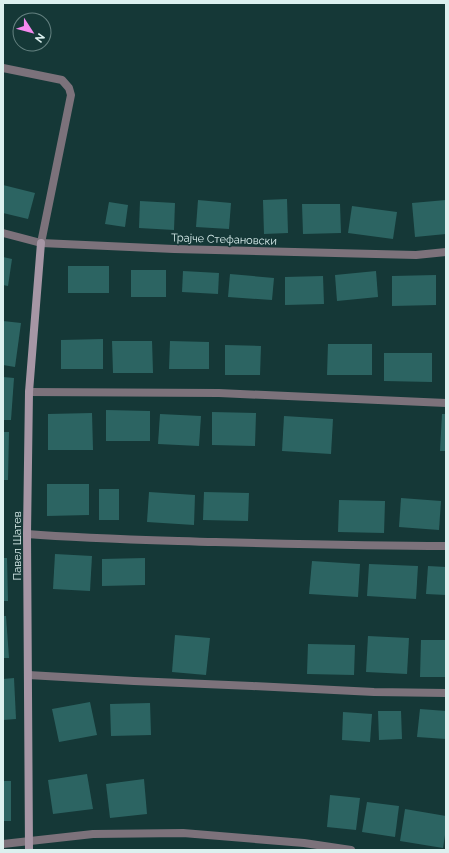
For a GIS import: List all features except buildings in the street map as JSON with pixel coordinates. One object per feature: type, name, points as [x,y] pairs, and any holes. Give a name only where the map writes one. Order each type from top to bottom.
[{"type":"street","points":[[3,68],[62,80],[69,88],[71,95],[41,243]]},
{"type":"street","name":"Трајче Стефановски","points":[[3,233],[41,243],[174,249],[416,255],[446,252]]},
{"type":"street","name":"Павел Шатев","points":[[29,850],[27,534],[30,392],[41,243]]},
{"type":"street","points":[[30,392],[219,393],[446,403]]},
{"type":"street","points":[[27,534],[160,541],[377,546],[446,546]]},
{"type":"street","points":[[28,675],[374,692],[446,693]]},
{"type":"street","points":[[3,844],[93,834],[183,833],[304,843],[351,850]]}]
